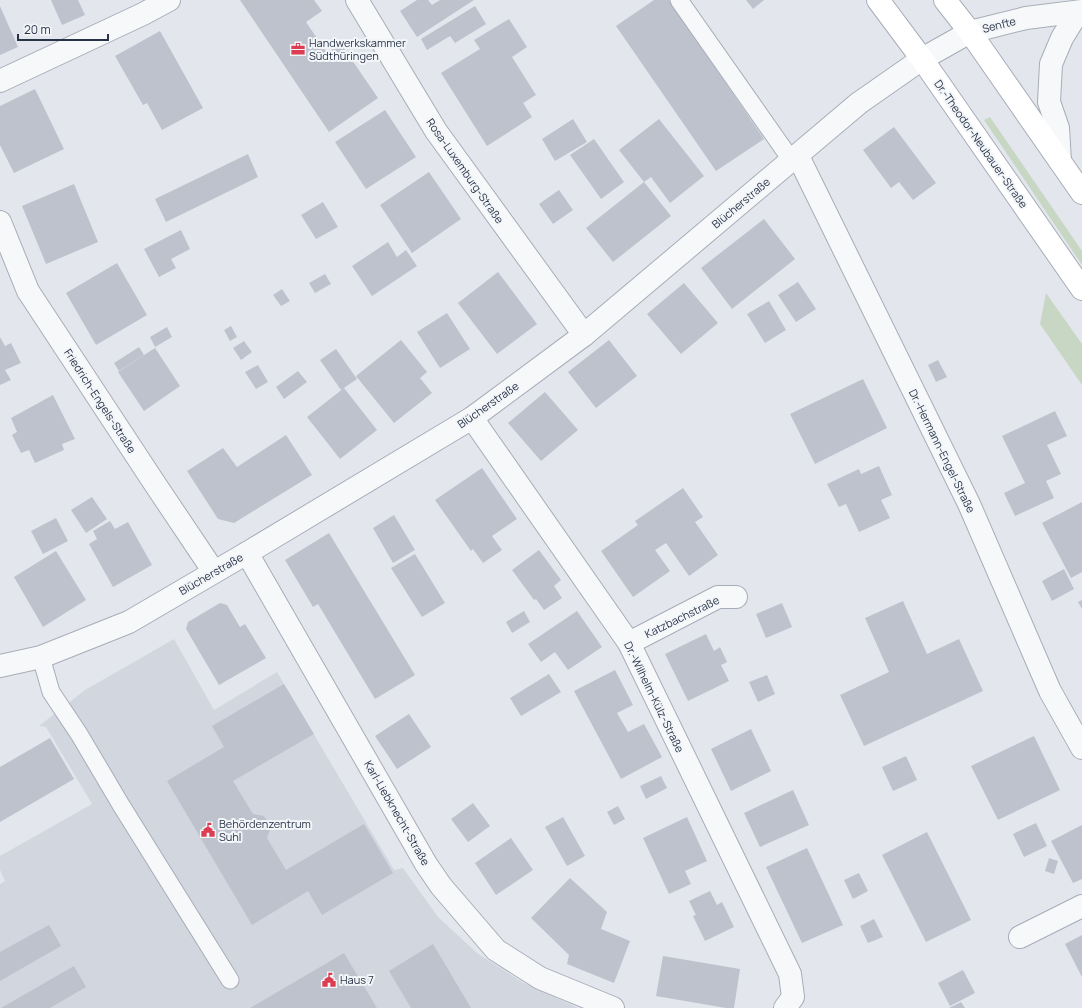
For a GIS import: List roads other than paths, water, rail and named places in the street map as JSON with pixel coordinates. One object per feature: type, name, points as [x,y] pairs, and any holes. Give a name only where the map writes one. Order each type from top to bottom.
[{"type":"main road","name":"Dr.-Theodor-Neubauer-Straße","points":[[878,0],[922,59],[1082,289]]},
{"type":"main road","points":[[945,0],[970,32],[1082,193]]},
{"type":"street","points":[[0,81],[143,14],[169,0]]},
{"type":"street","name":"Rosa-Luxemburg-Straße","points":[[357,0],[436,131],[584,335]]},
{"type":"street","points":[[1060,161],[1058,128],[1049,102],[1051,64],[1062,38],[1080,12]]},
{"type":"street","name":"Senfte","points":[[922,59],[970,32],[1026,18],[1080,12]]},
{"type":"street","name":"Blücherstraße","points":[[0,666],[40,657],[129,622],[247,554],[472,418],[584,335],[859,104],[922,59]]},
{"type":"street","name":"Dr.-Hermann-Engel-Straße","points":[[795,158],[969,504],[1050,691],[1082,748]]},
{"type":"street","name":"Friedrich-Engels-Straße","points":[[0,222],[28,291],[214,572]]},
{"type":"street","name":"Dr.-Wilhelm-Külz-Straße","points":[[472,418],[629,643],[790,974],[793,998],[785,1008]]},
{"type":"street","name":"Karl-Liebknecht-Straße","points":[[247,554],[426,864],[441,886],[496,950],[540,978],[613,1008]]},
{"type":"street","name":"Katzbachstraße","points":[[629,643],[718,597],[736,597]]},
{"type":"street","points":[[1020,937],[1082,906]]},
{"type":"lane","points":[[679,0],[795,158]]},
{"type":"lane","points":[[40,657],[50,692],[79,734],[121,805],[230,980]]},
{"type":"place","name":"Handwerkskammer Südthüringen","points":[[298,49]]},
{"type":"place","name":"Behördenzentrum Suhl","points":[[208,830]]},
{"type":"place","name":"Haus 7","points":[[329,980]]}]
